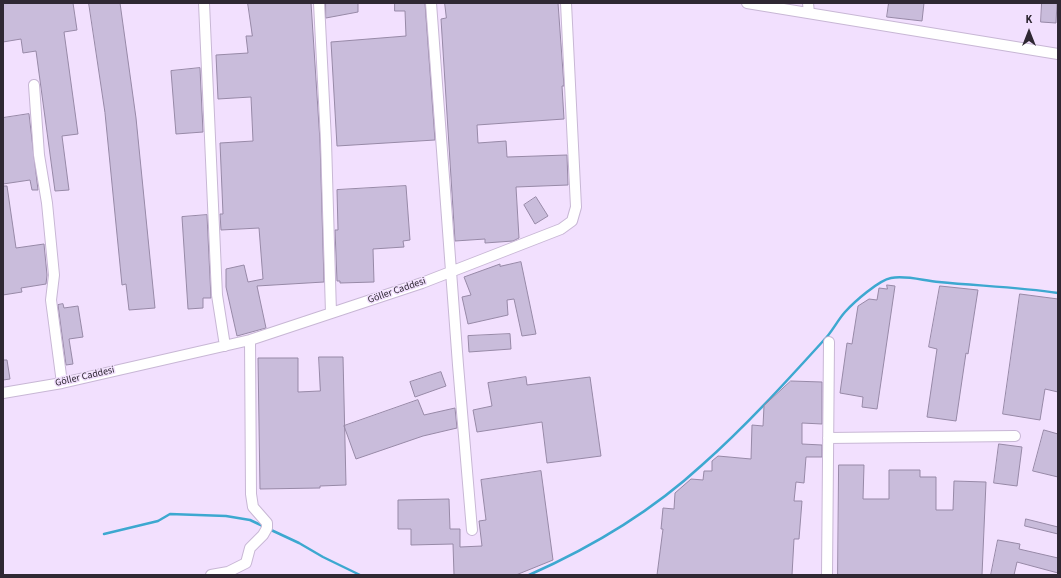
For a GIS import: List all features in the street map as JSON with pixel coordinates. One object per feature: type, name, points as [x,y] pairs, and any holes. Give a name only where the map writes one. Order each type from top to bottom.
[{"type":"street","points":[[204,3],[217,295],[224,346]]},
{"type":"street","points":[[319,3],[326,141],[331,313]]},
{"type":"street","points":[[432,3],[472,530]]},
{"type":"street","name":"Göller Caddesi","points":[[3,393],[62,383],[250,340],[452,271],[561,229],[572,221],[576,207],[566,3]]},
{"type":"street","points":[[747,3],[808,8],[1058,54]]},
{"type":"street","points":[[34,85],[39,155],[47,203],[54,275],[50,300],[62,383]]},
{"type":"street","points":[[211,575],[228,572],[246,563],[250,548],[266,530],[267,523],[253,507],[251,494],[250,340]]},
{"type":"street","points":[[827,575],[829,342]]},
{"type":"street","points":[[828,438],[1015,436]]},
{"type":"building","points":[[3,3],[73,3],[77,30],[64,32],[78,134],[62,136],[69,190],[55,191],[36,51],[23,53],[21,39],[3,42]]},
{"type":"building","points":[[89,3],[120,3],[136,118],[155,308],[129,310],[126,284],[122,285],[105,113]]},
{"type":"building","points":[[248,3],[311,3],[320,141],[324,282],[257,286],[266,328],[237,336],[226,287],[226,269],[244,265],[248,282],[263,279],[259,228],[221,230],[220,214],[223,214],[220,143],[253,141],[251,97],[218,99],[216,55],[248,53],[246,36],[252,36]]},
{"type":"building","points":[[326,3],[358,3],[358,12],[326,18]]},
{"type":"building","points":[[395,3],[425,3],[435,140],[337,146],[331,42],[406,36],[405,11],[395,11]]},
{"type":"building","points":[[445,3],[558,3],[564,86],[562,86],[564,119],[477,125],[478,143],[506,141],[507,157],[567,155],[568,185],[516,187],[519,238],[513,241],[485,243],[485,239],[455,241],[441,19],[446,18]]},
{"type":"building","points":[[889,3],[924,3],[922,21],[887,17]]},
{"type":"building","points":[[1042,3],[1057,3],[1056,23],[1041,22]]},
{"type":"building","points":[[200,68],[203,132],[176,134],[171,71]]},
{"type":"building","points":[[29,114],[38,190],[32,190],[30,180],[3,184],[3,118]]},
{"type":"building","points":[[3,186],[7,186],[16,248],[44,244],[47,275],[46,284],[21,288],[22,292],[3,295]]},
{"type":"building","points":[[406,186],[410,240],[403,241],[404,247],[373,249],[374,282],[340,283],[340,281],[337,281],[335,230],[338,230],[337,190]]},
{"type":"building","points":[[536,197],[548,216],[535,224],[524,205]]},
{"type":"building","points":[[207,215],[211,298],[203,298],[203,308],[188,309],[182,217]]},
{"type":"building","points":[[521,262],[536,334],[522,336],[514,299],[507,300],[508,315],[468,324],[462,297],[471,295],[464,277],[500,264],[500,266]]},
{"type":"building","points":[[887,285],[895,286],[877,409],[862,407],[863,397],[840,393],[847,343],[852,344],[858,306],[869,299],[877,300],[879,288],[887,289]]},
{"type":"building","points":[[940,286],[978,290],[968,354],[966,353],[956,421],[927,417],[937,349],[929,347]]},
{"type":"building","points":[[1020,294],[1058,299],[1058,392],[1045,389],[1040,420],[1003,414]]},
{"type":"building","points":[[63,304],[64,308],[78,306],[83,337],[69,339],[73,364],[66,365],[58,305]]},
{"type":"building","points":[[510,334],[511,349],[469,352],[468,336]]},
{"type":"building","points":[[319,357],[343,357],[346,485],[320,486],[320,488],[260,489],[258,358],[298,358],[298,392],[320,391]]},
{"type":"building","points":[[3,360],[7,360],[10,379],[3,380]]},
{"type":"building","points":[[441,372],[446,386],[415,397],[410,382]]},
{"type":"building","points":[[526,377],[527,385],[590,377],[601,456],[547,463],[542,422],[477,432],[473,410],[492,406],[488,383]]},
{"type":"building","points":[[791,381],[822,382],[822,424],[802,423],[802,444],[822,445],[822,457],[806,457],[804,483],[796,482],[794,501],[802,501],[799,539],[794,539],[792,575],[657,575],[663,529],[661,529],[663,508],[674,509],[675,493],[691,479],[703,480],[704,471],[712,471],[712,461],[718,456],[751,459],[752,425],[763,426],[764,406]]},
{"type":"building","points":[[418,400],[424,415],[455,408],[457,428],[423,436],[356,459],[344,426]]},
{"type":"building","points":[[1044,430],[1058,434],[1058,477],[1033,471]]},
{"type":"building","points":[[999,444],[1022,447],[1017,486],[994,483]]},
{"type":"building","points":[[839,465],[864,465],[863,499],[889,499],[889,470],[920,470],[920,477],[936,477],[936,510],[953,510],[954,481],[986,482],[982,575],[838,575]]},
{"type":"building","points":[[541,471],[553,560],[516,575],[454,575],[453,544],[411,545],[411,529],[398,529],[398,500],[449,499],[450,529],[460,529],[460,547],[482,546],[479,521],[486,520],[481,480]]},
{"type":"building","points":[[1026,519],[1058,527],[1058,534],[1025,526]]},
{"type":"building","points":[[998,540],[1020,544],[1019,549],[1058,558],[1058,573],[1017,562],[1014,575],[991,575]]},
{"type":"waterway","points":[[529,575],[575,553],[620,527],[683,482],[734,435],[795,372],[827,337],[842,315],[867,292],[880,283],[891,278],[903,277],[1058,293]]},
{"type":"waterway","points":[[104,534],[158,521],[170,514],[226,516],[250,520],[265,527]]},
{"type":"waterway","points":[[269,529],[360,575]]}]
